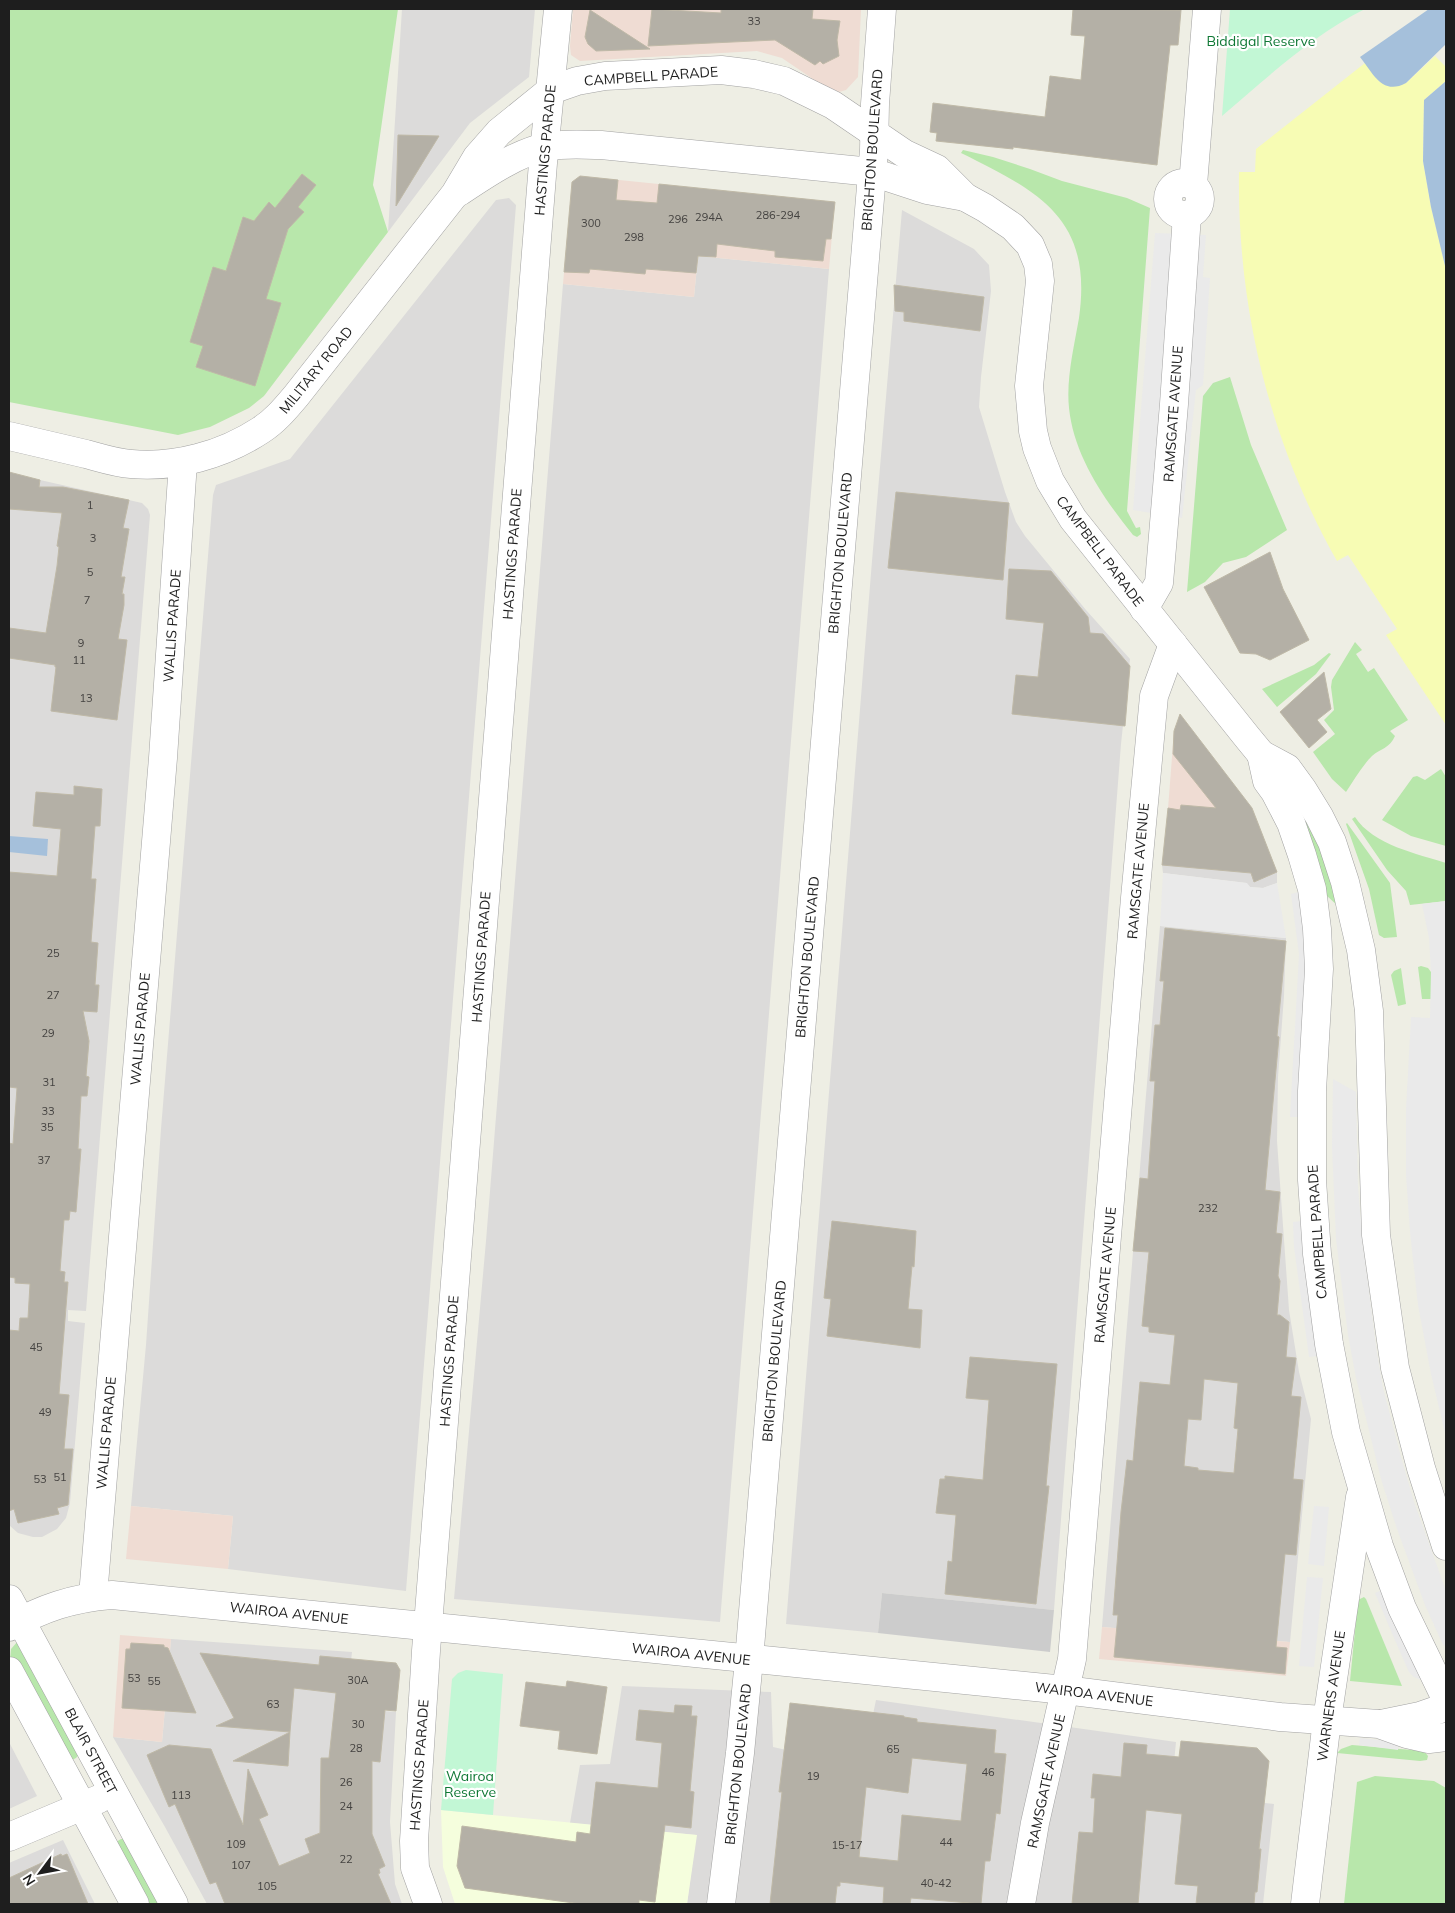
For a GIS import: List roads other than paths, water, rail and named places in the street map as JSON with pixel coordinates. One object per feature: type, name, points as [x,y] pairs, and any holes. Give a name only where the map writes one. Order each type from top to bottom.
[{"type":"street","name":"HASTINGS PARADE","points":[[428,1904],[415,1868],[414,1841],[428,1626],[544,147],[558,9]]},
{"type":"street","name":"BRIGHTON BOULEVARD","points":[[721,1904],[740,1753],[749,1660],[872,172],[874,104],[882,9]]},
{"type":"street","name":"RAMSGATE AVENUE","points":[[1144,608],[1159,583],[1187,215],[1178,214],[1170,208],[1168,194],[1171,189],[1183,182],[1193,185],[1207,9]]},
{"type":"street","name":"CAMPBELL PARADE","points":[[455,194],[477,156],[499,132],[551,90],[577,81],[606,76],[713,71],[754,74],[784,82],[811,93],[833,105],[905,154],[937,169],[965,197],[1013,227],[1026,240],[1034,253],[1040,272],[1030,386],[1030,411],[1037,448],[1050,481],[1073,519],[1261,754],[1287,768],[1319,816],[1332,842],[1345,882],[1361,950],[1369,1011],[1376,1235],[1395,1368],[1421,1468],[1446,1546]]},
{"type":"street","name":"CAMPBELL PARADE","points":[[455,194],[516,158],[544,147],[573,144],[600,145],[872,172],[928,190],[965,197]]},
{"type":"street","name":"MILITARY ROAD","points":[[9,436],[128,464],[163,465],[204,457],[244,440],[262,430],[296,396],[455,194]]},
{"type":"street","name":"WALLIS PARADE","points":[[93,1596],[162,768],[183,462]]},
{"type":"street","name":"RAMSGATE AVENUE","points":[[1021,1904],[1036,1823],[1072,1659],[1087,1501],[1135,898],[1154,696],[1173,644]]},
{"type":"street","name":"CAMPBELL PARADE","points":[[1261,754],[1267,780],[1291,823],[1312,889],[1319,969],[1312,1091],[1312,1180],[1317,1254],[1329,1344],[1346,1432],[1379,1546],[1402,1608],[1446,1699]]},
{"type":"street","name":"WARNERS AVENUE","points":[[1305,1904],[1327,1720],[1361,1488]]},
{"type":"street","name":"WAIROA AVENUE","points":[[13,1615],[93,1596],[112,1595],[1065,1690],[1280,1717],[1379,1724],[1407,1734],[1429,1739],[1446,1737]]},
{"type":"street","name":"BLAIR STREET","points":[[13,1615],[114,1793],[174,1904]]},
{"type":"street","points":[[9,1671],[135,1904]]},
{"type":"street","name":"WAIROA AVENUE","points":[[1379,1724],[1420,1716],[1446,1707]]},
{"type":"street","points":[[9,1836],[114,1793]]},
{"type":"water","points":[[1429,9],[1446,9],[1446,44],[1406,83],[1391,87],[1384,85],[1374,76],[1360,57]]},
{"type":"water","points":[[1446,81],[1446,270],[1431,207],[1423,161],[1424,100]]},
{"type":"water","points":[[9,836],[48,839],[47,856],[9,852]]},
{"type":"park label","name":"Biddigal Reserve","points":[[1261,41]]},
{"type":"park label","name":"Wairoa Reserve","points":[[470,1784]]}]
